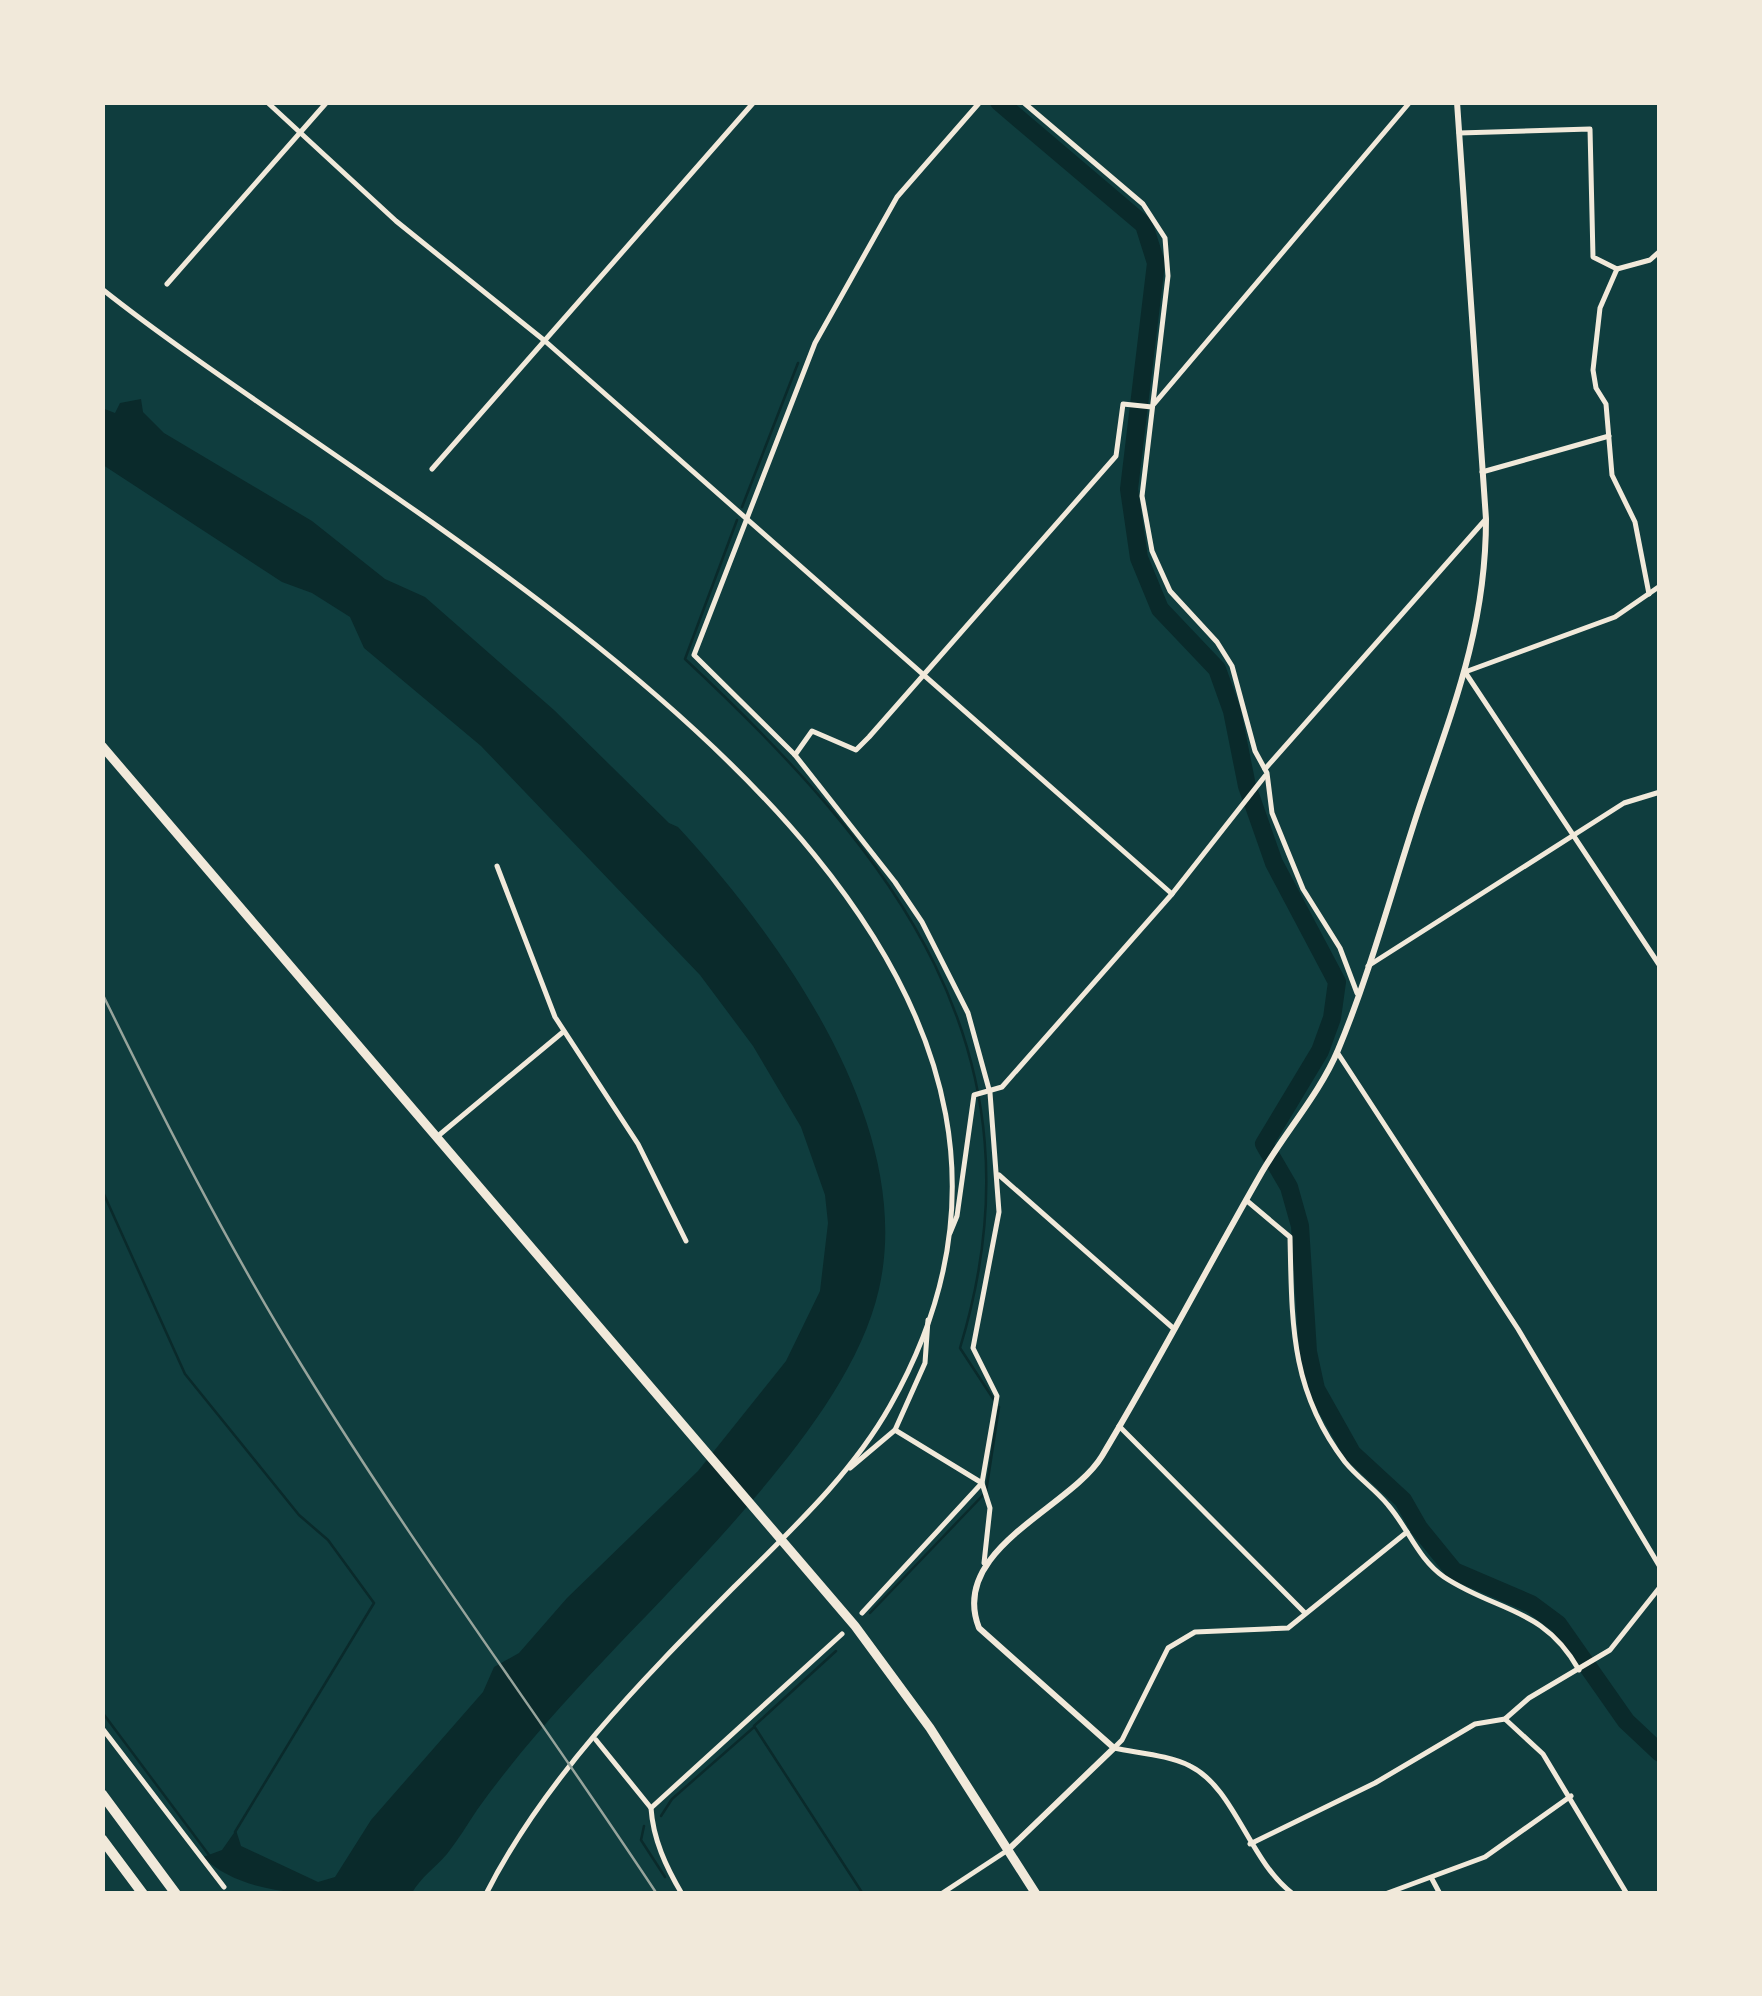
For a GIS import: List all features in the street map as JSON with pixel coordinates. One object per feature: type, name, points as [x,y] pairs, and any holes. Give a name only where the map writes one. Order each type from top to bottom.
[{"type":"highway","points":[[102,1794],[176,1894]]},
{"type":"highway","points":[[102,1839],[142,1894]]},
{"type":"main road","points":[[102,746],[855,1626],[920,1713],[1036,1894]]},
{"type":"street","points":[[267,102],[396,221],[545,340],[1172,894]]},
{"type":"street","points":[[167,284],[328,102]]},
{"type":"street","points":[[432,469],[754,102]]},
{"type":"street","points":[[980,102],[887,213],[815,343],[744,518],[694,656],[795,755],[860,834],[922,922],[968,1013],[990,1093],[999,1174],[995,1246],[973,1348],[998,1396],[982,1483],[988,1499],[984,1563],[978,1578],[975,1616],[980,1628],[1114,1748],[1188,1764],[1200,1772],[1221,1796],[1266,1868],[1293,1894]]},
{"type":"street","points":[[1024,102],[1143,204],[1164,238],[1168,276],[1149,406],[1142,496],[1152,550],[1170,591],[1217,642],[1232,666],[1252,743],[1266,771],[1272,813],[1290,858],[1340,948],[1357,992]]},
{"type":"street","points":[[1149,406],[1410,102]]},
{"type":"street","points":[[984,1563],[999,1554],[1043,1508],[1089,1473],[1266,1164],[1338,1052],[1465,672],[1484,587],[1486,519],[1458,102]]},
{"type":"street","points":[[1459,132],[1590,129],[1593,257],[1617,268],[1650,260],[1660,250]]},
{"type":"street","points":[[1617,268],[1600,308],[1594,352],[1596,388],[1606,404],[1612,475],[1636,522],[1649,594]]},
{"type":"street","points":[[102,288],[552,607],[640,677],[733,762],[842,896],[908,1003],[932,1070],[947,1137],[950,1191],[946,1243]]},
{"type":"street","points":[[795,755],[812,731],[856,750],[1116,456],[1123,404],[1149,406]]},
{"type":"street","points":[[1482,472],[1610,436]]},
{"type":"street","points":[[843,1473],[893,1401],[928,1318],[946,1243],[957,1216],[974,1095],[1002,1087],[1172,894],[1244,805],[1266,771],[1486,519]]},
{"type":"street","points":[[1465,672],[1614,617],[1660,586]]},
{"type":"street","points":[[1465,672],[1660,966]]},
{"type":"street","points":[[1366,967],[1624,803],[1660,792]]},
{"type":"street","points":[[497,866],[563,1032],[638,1144],[686,1241]]},
{"type":"street","points":[[437,1137],[563,1032]]},
{"type":"street","points":[[1338,1052],[1518,1329],[1660,1567]]},
{"type":"street","points":[[999,1174],[1173,1328]]},
{"type":"street","points":[[1246,1200],[1290,1237],[1292,1332],[1301,1382],[1344,1461],[1389,1505],[1441,1574],[1547,1628],[1581,1668]]},
{"type":"street","points":[[486,1894],[520,1835],[677,1645],[843,1473],[895,1430],[925,1363],[928,1318]]},
{"type":"street","points":[[1118,1426],[1304,1612]]},
{"type":"street","points":[[895,1430],[982,1483]]},
{"type":"street","points":[[862,1613],[982,1483]]},
{"type":"street","points":[[941,1894],[1008,1850],[1122,1740],[1168,1648],[1195,1632],[1288,1628],[1407,1532]]},
{"type":"street","points":[[1250,1844],[1375,1783],[1475,1724],[1505,1719],[1529,1698],[1620,1641],[1660,1586]]},
{"type":"street","points":[[651,1808],[842,1634]]},
{"type":"street","points":[[1505,1719],[1543,1754],[1628,1894]]},
{"type":"street","points":[[102,1728],[224,1888]]},
{"type":"street","points":[[596,1739],[651,1808],[663,1856],[682,1894]]},
{"type":"street","points":[[1385,1894],[1485,1857],[1571,1796]]},
{"type":"street","points":[[1432,1879],[1440,1894]]},
{"type":"water","points":[[141,399],[143,412],[164,433],[312,521],[385,579],[425,597],[554,710],[669,823],[678,827],[758,924],[797,980],[831,1039],[859,1101],[878,1164],[885,1227],[879,1289],[860,1345],[830,1398],[757,1495],[543,1727],[447,1854],[412,1893],[331,1894],[274,1889],[247,1883],[203,1857],[222,1850],[236,1830],[241,1846],[318,1882],[335,1877],[371,1820],[483,1692],[494,1667],[519,1653],[567,1598],[698,1471],[786,1361],[820,1291],[828,1223],[825,1195],[801,1127],[753,1046],[700,975],[481,746],[364,648],[350,617],[312,593],[282,582],[103,465],[102,408],[115,413],[120,403]]},
{"type":"waterway","points":[[999,102],[1144,225],[1156,263],[1129,489],[1139,558],[1160,609],[1217,669],[1232,711],[1247,786],[1274,863],[1337,982],[1332,1018],[1320,1051],[1264,1144],[1289,1187],[1300,1226],[1308,1352],[1316,1389],[1352,1453],[1403,1500],[1419,1528],[1454,1571],[1531,1604],[1558,1624],[1626,1721],[1660,1753]]},
{"type":"waterway","points":[[742,507],[798,363]]},
{"type":"waterway","points":[[737,520],[685,659],[829,807],[887,884],[935,964],[968,1050],[985,1142],[983,1241],[960,1348],[994,1400]]},
{"type":"waterway","points":[[102,1190],[185,1374],[299,1515],[328,1540],[374,1603],[235,1832]]},
{"type":"waterway","points":[[870,1613],[986,1492],[999,1407]]},
{"type":"waterway","points":[[836,1651],[754,1726],[863,1894]]},
{"type":"waterway","points":[[102,1712],[209,1855]]},
{"type":"waterway","points":[[661,1816],[672,1799],[753,1728]]},
{"type":"waterway","points":[[644,1826],[641,1840],[665,1877]]},
{"type":"railway","points":[[102,993],[198,1182],[302,1366],[388,1500],[657,1894]]}]
